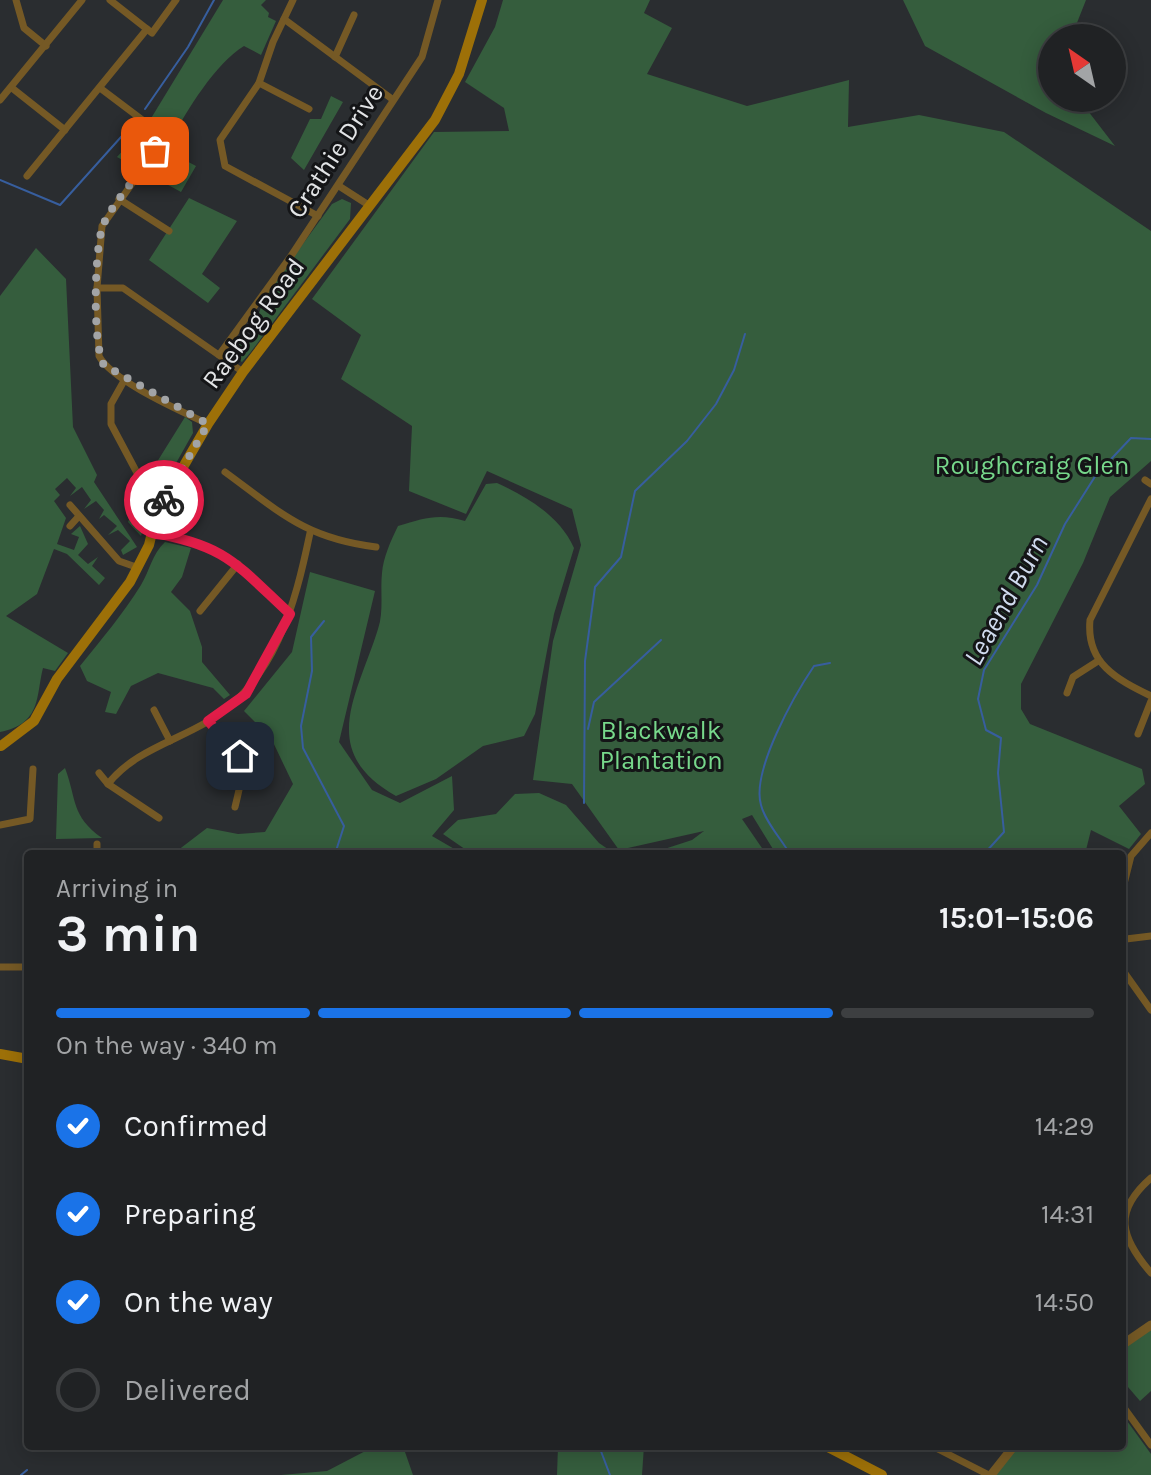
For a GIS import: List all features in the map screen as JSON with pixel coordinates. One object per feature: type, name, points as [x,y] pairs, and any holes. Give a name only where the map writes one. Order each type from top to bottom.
[{"type":"main road","name":"Raebog Road","points":[[0,747],[34,721],[57,679],[130,582],[149,545],[150,532],[208,424],[243,372],[367,204],[403,163],[447,99],[482,0]]},
{"type":"main road","points":[[0,1054],[24,1058]]},
{"type":"main road","points":[[833,1450],[880,1475]]},
{"type":"street","points":[[16,0],[24,28],[46,46]]},
{"type":"street","points":[[0,100],[82,0]]},
{"type":"street","points":[[110,0],[152,33],[176,0]]},
{"type":"street","points":[[293,0],[259,83],[220,140],[225,166],[318,216]]},
{"type":"street","name":"Crathie Drive","points":[[219,355],[339,186],[392,99],[422,57],[438,0]]},
{"type":"street","points":[[335,57],[354,15]]},
{"type":"street","points":[[284,19],[392,99]]},
{"type":"street","points":[[27,176],[147,29]]},
{"type":"street","points":[[259,83],[309,109]]},
{"type":"street","points":[[12,88],[65,130]]},
{"type":"street","points":[[100,88],[165,137],[102,226],[97,288],[99,356],[104,365],[125,379],[208,424]]},
{"type":"street","points":[[339,186],[367,204]]},
{"type":"street","points":[[119,199],[169,231]]},
{"type":"street","points":[[97,288],[123,288],[243,372]]},
{"type":"street","points":[[125,379],[111,404],[111,424],[144,486]]},
{"type":"street","points":[[225,472],[310,533],[342,543],[376,547]]},
{"type":"street","points":[[1138,734],[1151,698],[1117,679],[1098,661],[1091,646],[1090,620],[1151,499]]},
{"type":"street","points":[[70,505],[119,561],[136,567]]},
{"type":"street","points":[[70,526],[79,516]]},
{"type":"street","points":[[150,532],[212,547],[238,564],[290,614]]},
{"type":"street","points":[[108,784],[122,766],[208,721],[246,694],[290,614],[310,533]]},
{"type":"street","points":[[200,611],[238,564]]},
{"type":"street","points":[[1067,693],[1073,677],[1098,661]]},
{"type":"street","points":[[154,710],[170,741]]},
{"type":"street","points":[[208,721],[240,756],[243,765],[235,807]]},
{"type":"street","points":[[0,825],[30,819],[33,769]]},
{"type":"street","points":[[99,773],[108,784],[159,818]]},
{"type":"street","points":[[22,787],[32,788]]},
{"type":"street","points":[[1126,877],[1131,856],[1151,833]]},
{"type":"street","points":[[97,844],[97,850]]},
{"type":"street","points":[[1126,939],[1151,936]]},
{"type":"street","points":[[0,967],[24,967]]},
{"type":"street","points":[[1126,975],[1151,1010]]},
{"type":"street","points":[[1126,1220],[1133,1197],[1151,1178]]},
{"type":"street","points":[[1126,1234],[1130,1247],[1151,1273]]},
{"type":"street","points":[[1126,1342],[1151,1325]]},
{"type":"street","points":[[1126,1411],[1151,1445]]},
{"type":"street","points":[[948,1450],[990,1475],[1011,1450]]},
{"type":"green space","points":[[223,0],[266,0],[261,5],[269,13],[268,17],[276,21],[261,55],[244,46],[233,54],[203,88],[178,128],[172,139],[184,147],[179,157],[196,166],[181,192],[117,157],[150,120]]},
{"type":"green space","points":[[503,0],[650,0],[644,13],[672,28],[647,74],[747,106],[849,80],[848,127],[919,115],[1004,132],[1151,231],[1151,461],[1110,497],[1083,563],[1021,684],[1021,709],[1030,724],[1142,769],[1145,784],[1119,806],[1141,834],[1129,849],[1091,830],[1086,850],[774,850],[752,815],[742,819],[763,850],[661,850],[692,840],[704,831],[619,850],[572,784],[533,780],[553,641],[581,545],[572,509],[487,471],[466,514],[409,491],[412,426],[341,379],[361,335],[312,299],[434,132],[509,131],[504,108],[465,82],[495,27]]},
{"type":"green space","points":[[903,0],[1086,0],[1077,24],[1038,24],[1038,109],[925,46]]},
{"type":"green space","points":[[331,96],[343,102],[304,170],[291,158],[310,119],[321,119]]},
{"type":"green space","points":[[1089,112],[1115,146],[1046,113]]},
{"type":"green space","points":[[189,198],[237,221],[202,274],[220,288],[208,303],[149,260]]},
{"type":"green space","points":[[342,199],[351,203],[350,219],[242,362],[230,353],[231,345],[240,340],[248,343],[265,321],[259,313],[265,296],[332,204]]},
{"type":"green space","points":[[36,248],[66,279],[73,427],[97,475],[94,482],[137,547],[123,555],[121,550],[130,541],[118,530],[108,535],[117,526],[104,515],[99,519],[104,510],[96,501],[84,509],[91,500],[82,487],[70,496],[76,488],[67,478],[55,489],[60,495],[54,501],[66,518],[57,544],[74,550],[79,537],[71,534],[80,526],[88,544],[78,555],[88,564],[98,557],[92,566],[105,578],[99,585],[67,554],[54,549],[37,594],[6,616],[68,653],[55,671],[43,668],[35,707],[30,715],[14,728],[0,732],[0,296]]},
{"type":"green space","points":[[185,417],[192,422],[193,433],[148,513],[141,536],[128,522],[140,494],[150,485],[147,478]]},
{"type":"green space","points":[[497,483],[531,501],[551,517],[574,548],[554,614],[535,714],[524,736],[483,746],[436,779],[396,796],[371,779],[357,760],[350,741],[354,699],[380,622],[386,555],[398,526],[432,518],[465,521],[486,484]]},
{"type":"green space","points":[[165,542],[191,548],[182,577],[171,592],[190,611],[202,647],[202,662],[230,695],[224,699],[213,688],[158,673],[131,686],[116,714],[105,712],[111,692],[87,681],[80,666],[134,596]]},
{"type":"green space","points":[[310,572],[375,591],[339,742],[372,790],[400,803],[452,776],[454,810],[432,836],[456,850],[178,850],[207,828],[238,834],[265,832],[293,784],[271,738],[244,711],[292,652]]},
{"type":"green space","points":[[65,768],[80,815],[102,838],[56,839],[58,774]]},
{"type":"green space","points":[[539,793],[566,805],[599,843],[609,850],[466,850],[443,834],[458,820],[496,814],[515,794]]},
{"type":"green space","points":[[1151,1325],[1151,1391],[1140,1401],[1126,1385],[1126,1344]]},
{"type":"green space","points":[[1126,1420],[1151,1454],[1151,1475],[992,1475],[1011,1450],[1126,1450]]},
{"type":"green space","points":[[367,1450],[395,1450],[405,1452],[413,1475],[281,1475],[327,1471]]},
{"type":"green space","points":[[558,1450],[644,1450],[642,1475],[557,1475]]},
{"type":"waterway","points":[[145,109],[188,47],[214,0]]},
{"type":"waterway","points":[[0,180],[60,205],[130,127]]},
{"type":"waterway","points":[[584,803],[585,661],[595,587],[621,557],[635,491],[687,441],[716,404],[734,370],[745,334]]},
{"type":"waterway","name":"Leaend Burn","points":[[988,850],[1004,832],[998,773],[1001,738],[986,730],[978,699],[984,670],[1037,585],[1065,524],[1096,475],[1131,438],[1151,439]]},
{"type":"waterway","points":[[324,621],[311,637],[312,671],[301,726],[303,748],[344,826],[336,850]]},
{"type":"waterway","points":[[588,729],[594,702],[661,640]]},
{"type":"waterway","points":[[787,850],[761,805],[762,773],[786,713],[814,666],[830,663]]},
{"type":"waterway","points":[[601,1450],[610,1475]]},
{"type":"waterway","points":[[21,1475],[27,1470]]},
{"type":"way so far","points":[[155,151],[102,226],[97,330],[99,356],[104,365],[208,424],[164,500]]},
{"type":"route","points":[[164,500],[150,532],[186,538],[228,556],[290,614],[246,694],[208,721],[240,756]]},
{"type":"park label","name":"Roughcraig Glen","points":[[1032,465]]},
{"type":"park label","name":"Blackwalk Plantation","points":[[661,745]]}]
